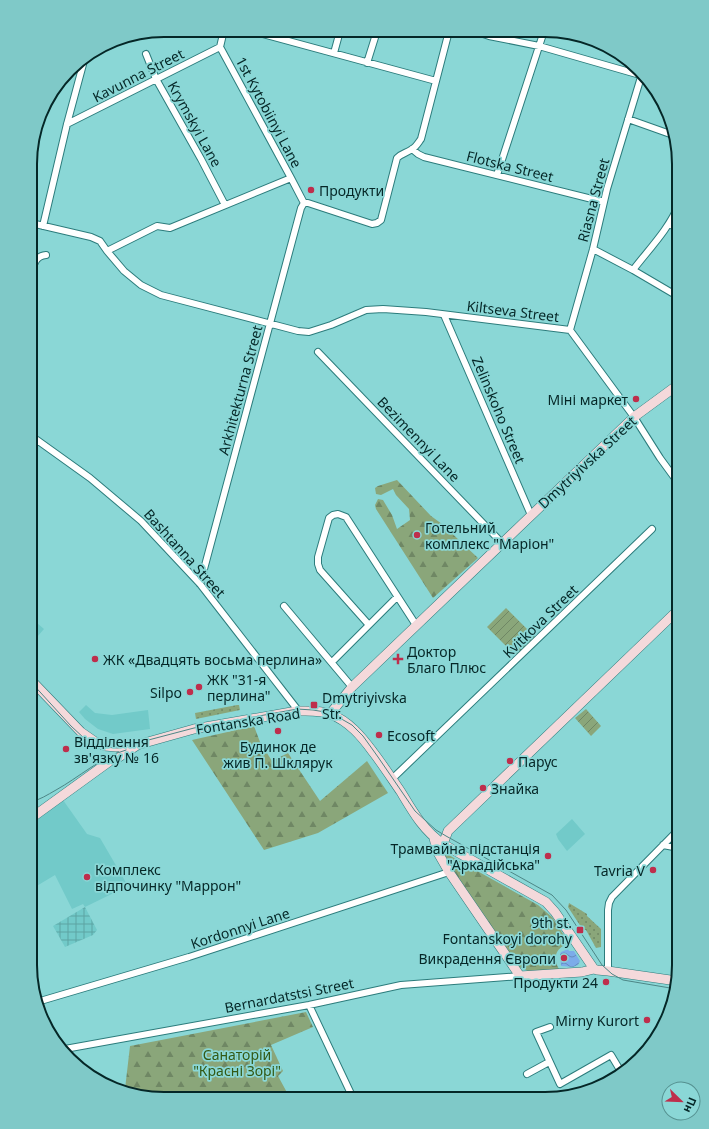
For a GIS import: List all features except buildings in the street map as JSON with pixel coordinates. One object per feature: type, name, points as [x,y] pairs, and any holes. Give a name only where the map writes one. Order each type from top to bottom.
[{"type":"main road","name":"Dmytriyivska Street","points":[[330,714],[352,686],[634,417],[672,389]]},
{"type":"main road","points":[[594,969],[555,912],[546,902],[443,847],[448,831],[672,616]]},
{"type":"main road","name":"Fontanska Road","points":[[37,686],[81,732],[94,741],[105,746],[116,747],[137,745],[194,729],[297,711],[313,711],[330,714],[352,727],[363,738],[422,825],[443,847],[449,872],[520,976]]},
{"type":"main road","points":[[37,814],[110,761],[120,757],[137,745]]},
{"type":"main road","points":[[110,746],[115,750],[115,754],[110,761]]},
{"type":"main road","points":[[520,976],[582,972],[594,969],[671,980]]},
{"type":"street","name":"1st Kytobiinyi Lane","points":[[222,37],[220,47],[304,204]]},
{"type":"street","points":[[274,37],[436,81]]},
{"type":"street","points":[[334,53],[338,37]]},
{"type":"street","points":[[367,63],[375,37]]},
{"type":"street","points":[[304,204],[308,203],[372,224],[379,222],[382,218],[397,158],[403,153],[412,149],[421,139],[447,37]]},
{"type":"street","points":[[494,37],[539,46],[635,74]]},
{"type":"street","points":[[497,175],[542,37]]},
{"type":"street","name":"Kavunna Street","points":[[67,124],[220,47]]},
{"type":"street","name":"Krymskyi Lane","points":[[146,54],[156,79],[225,205]]},
{"type":"street","points":[[43,226],[82,67]]},
{"type":"street","name":"Riasna Street","points":[[570,330],[593,249],[607,189],[640,80]]},
{"type":"street","points":[[628,119],[668,133]]},
{"type":"street","name":"Flotska Street","points":[[412,149],[424,157],[604,202]]},
{"type":"street","points":[[107,251],[157,226],[170,228],[291,178]]},
{"type":"street","name":"Arkhitekturna Street","points":[[200,584],[300,208],[304,204]]},
{"type":"street","points":[[633,270],[672,219]]},
{"type":"street","name":"Kiltseva Street","points":[[37,224],[100,240],[124,271],[141,285],[161,295],[298,331],[309,332],[331,325],[366,310],[383,309],[426,312],[570,330],[634,417],[672,474]]},
{"type":"street","points":[[593,249],[633,270],[672,294]]},
{"type":"street","points":[[37,259],[40,256],[46,255]]},
{"type":"street","points":[[117,270],[124,271]]},
{"type":"street","name":"Zelinskoho Street","points":[[444,315],[531,515]]},
{"type":"street","name":"Bezimennyi Lane","points":[[318,352],[502,543]]},
{"type":"street","name":"Bashtanna Street","points":[[38,440],[90,478],[142,521],[200,584],[297,709],[297,711]]},
{"type":"street","points":[[369,625],[320,570],[318,564],[318,557],[329,518],[333,515],[338,514],[346,517],[416,625]]},
{"type":"street","name":"Kvitkova Street","points":[[392,779],[652,529]]},
{"type":"street","points":[[332,662],[398,597]]},
{"type":"street","points":[[284,606],[352,686]]},
{"type":"street","points":[[608,971],[609,903],[616,892],[672,836]]},
{"type":"street","points":[[663,845],[672,847]]},
{"type":"street","name":"Kordonnyi Lane","points":[[42,1000],[190,957],[449,872]]},
{"type":"street","name":"Bernardatstsi Street","points":[[68,1048],[309,1005],[401,985],[520,976]]},
{"type":"street","points":[[309,1005],[350,1092]]},
{"type":"street","points":[[550,1027],[536,1032],[560,1084],[611,1055],[619,1068]]},
{"type":"street","points":[[527,1074],[549,1062]]},
{"type":"shaded area","points":[[37,623],[44,629],[37,637]]},
{"type":"shaded area","points":[[86,705],[95,713],[112,715],[148,710],[150,729],[113,734],[98,729],[85,719],[79,712]]},
{"type":"shaded area","points":[[63,800],[87,834],[100,838],[128,886],[85,907],[83,904],[72,909],[55,875],[37,886],[37,820]]},
{"type":"shaded area","points":[[572,819],[585,834],[567,851],[556,834]]},
{"type":"shaded area","points":[[85,907],[97,930],[93,935],[65,947],[53,926]]},
{"type":"green space","points":[[397,480],[431,516],[442,524],[478,558],[433,598],[376,509],[375,505],[378,499],[383,500],[392,515],[397,529],[410,520],[409,509],[396,495],[393,489],[381,495],[376,494],[375,488],[378,486]]},
{"type":"green space","points":[[506,608],[535,637],[516,656],[487,627]]},
{"type":"green space","points":[[239,705],[240,710],[196,719],[195,713]]},
{"type":"green space","points":[[586,709],[601,726],[591,736],[575,718]]},
{"type":"green space","points":[[254,726],[260,742],[272,761],[288,753],[320,801],[367,761],[388,793],[318,833],[264,850],[192,740]]},
{"type":"green space","points":[[447,854],[538,905],[552,917],[569,943],[561,947],[556,953],[556,961],[559,969],[530,972],[517,966],[458,878],[445,855]]},
{"type":"green space","points":[[569,903],[587,914],[587,916],[601,929],[601,947],[596,948],[586,930],[583,930],[568,907]]},
{"type":"green space","name":"Санаторій \"Красні Зорі\"","points":[[306,1012],[313,1027],[271,1045],[283,1071],[278,1076],[287,1092],[164,1092],[131,1088],[125,1086],[130,1046]]},
{"type":"water","points":[[568,949],[569,951],[574,951],[580,961],[578,965],[573,967],[561,966],[560,954]]},
{"type":"tram line","points":[[37,689],[71,726],[91,744],[100,747],[118,748],[194,728],[297,709],[331,713],[352,725],[363,736],[415,811],[436,830],[552,895],[566,910],[602,965],[612,974],[623,980],[670,988]]},
{"type":"tram line","points":[[37,800],[50,794],[90,768],[117,753],[126,750]]},
{"type":"place","name":"Продукти","points":[[311,190]]},
{"type":"place","name":"Міні маркет","points":[[636,399]]},
{"type":"place","name":"Готельний комплекс \"Маріон\"","points":[[417,535]]},
{"type":"place","name":"ЖК «Двадцять восьма перлина»","points":[[95,659]]},
{"type":"place","name":"Доктор Благо Плюс","points":[[398,659]]},
{"type":"place","name":"ЖК \"31-я перлина\"","points":[[199,687]]},
{"type":"place","name":"Silpo","points":[[190,692]]},
{"type":"place","name":"Dmytriyivska Str.","points":[[314,705]]},
{"type":"place","name":"Будинок де жив П. Шклярук","points":[[278,731]]},
{"type":"place","name":"Ecosoft","points":[[379,735]]},
{"type":"place","name":"Відділення зв'язку № 16","points":[[66,749]]},
{"type":"place","name":"Парус","points":[[510,761]]},
{"type":"place","name":"Знайка","points":[[483,788]]},
{"type":"place","name":"Трамвайна підстанція \"Аркадійська\"","points":[[548,856]]},
{"type":"place","name":"Tavria V","points":[[653,870]]},
{"type":"place","name":"Комплекс відпочинку \"Маррон\"","points":[[87,877]]},
{"type":"place","name":"9th st. Fontanskoyi dorohy","points":[[580,930]]},
{"type":"place","name":"Викрадення Європи","points":[[564,958]]},
{"type":"place","name":"Продукти 24","points":[[606,982]]},
{"type":"place","name":"Mirny Kurort","points":[[647,1020]]}]
